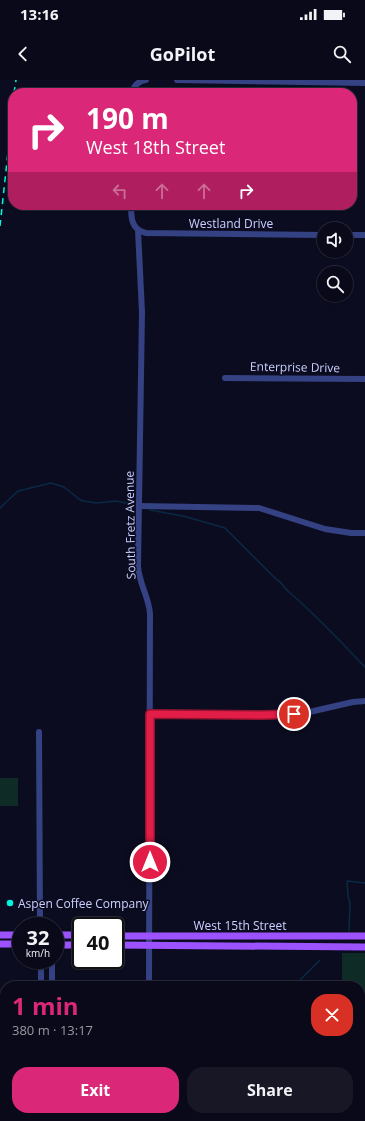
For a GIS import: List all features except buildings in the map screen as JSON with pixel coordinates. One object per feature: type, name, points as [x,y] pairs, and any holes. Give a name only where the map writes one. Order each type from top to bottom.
[{"type":"main road","points":[[0,935],[12,935]]},
{"type":"main road","name":"West 15th Street","points":[[124,936],[365,936]]},
{"type":"main road","points":[[0,944],[12,944]]},
{"type":"main road","name":"West 15th Street","points":[[124,945],[365,947]]},
{"type":"street","points":[[134,88],[141,81],[146,80]]},
{"type":"street","points":[[177,80],[365,83]]},
{"type":"street","name":"South Fretz Avenue","points":[[131,210],[132,221],[138,230],[142,312],[139,575],[143,591],[148,600],[150,614],[149,981]]},
{"type":"street","name":"Westland Drive","points":[[138,230],[149,233],[317,235]]},
{"type":"street","points":[[353,235],[365,235]]},
{"type":"street","name":"Enterprise Drive","points":[[226,378],[365,379]]},
{"type":"street","points":[[139,506],[260,508],[325,529],[351,533],[365,533]]},
{"type":"street","points":[[150,714],[281,715],[365,701]]},
{"type":"street","points":[[39,732],[40,917]]},
{"type":"street","points":[[41,969],[41,981]]},
{"type":"street","points":[[52,969],[52,981]]},
{"type":"green space","points":[[0,778],[18,778],[18,806],[0,806]]},
{"type":"green space","points":[[342,953],[365,953],[365,981],[342,981]]},
{"type":"waterway","points":[[0,508],[18,491],[51,483],[64,487],[83,501],[97,503],[116,501],[131,504]]},
{"type":"waterway","points":[[150,510],[183,516],[225,528],[365,667]]},
{"type":"waterway","points":[[349,931],[350,903],[347,881],[365,883]]},
{"type":"waterway","points":[[299,981],[320,960]]},
{"type":"railway","points":[[15,88],[16,80]]},
{"type":"railway","points":[[0,226],[8,152]]},
{"type":"place","name":"Aspen Coffee Company","points":[[10,903]]},
{"type":"route","points":[[150,862],[150,714],[294,714]]}]
